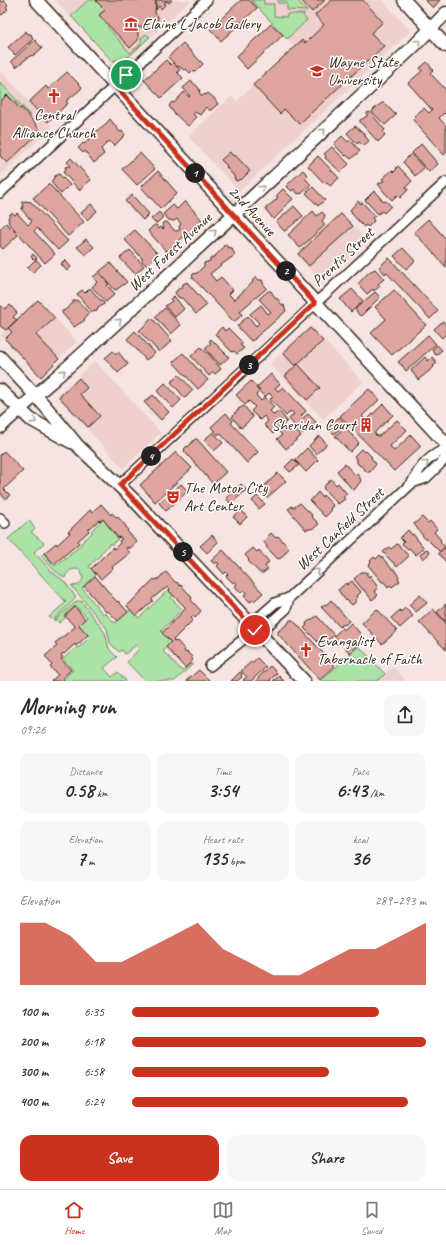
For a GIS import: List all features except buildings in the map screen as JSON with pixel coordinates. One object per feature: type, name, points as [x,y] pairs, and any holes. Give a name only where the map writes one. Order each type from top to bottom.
[{"type":"street","name":"2nd Avenue","points":[[36,0],[446,444]]},
{"type":"street","points":[[0,193],[207,0]]},
{"type":"street","points":[[404,0],[446,46]]},
{"type":"street","name":"West Forest Avenue","points":[[0,427],[96,342],[446,14]]},
{"type":"street","name":"Prentis Street","points":[[120,485],[446,182]]},
{"type":"street","points":[[0,357],[36,396],[78,446],[120,485],[304,681]]},
{"type":"street","points":[[2,392],[30,419],[78,446]]},
{"type":"street","name":"West Canfield Street","points":[[210,666],[255,630],[267,626],[286,609],[289,598],[412,482],[418,470],[437,452],[446,449]]},
{"type":"street","name":"West Canfield Street","points":[[412,482],[426,478],[446,458]]},
{"type":"shaded area","points":[[55,0],[191,0],[118,67]]},
{"type":"shaded area","name":"Wayne State University","points":[[250,0],[382,0],[411,31],[239,191],[188,136],[232,96],[237,101],[294,46]]},
{"type":"shaded area","points":[[0,70],[52,127],[0,176]]},
{"type":"shaded area","points":[[341,212],[367,241],[322,283],[296,254]]},
{"type":"shaded area","points":[[38,299],[77,342],[40,376],[0,335]]},
{"type":"shaded area","points":[[311,326],[363,382],[323,419],[270,364]]},
{"type":"shaded area","points":[[95,361],[161,433],[123,468],[57,396]]},
{"type":"shaded area","points":[[393,667],[406,681],[377,681]]},
{"type":"green space","points":[[88,0],[97,0],[96,1],[105,10],[99,15],[109,25],[107,26],[130,53],[141,44],[141,38],[146,34],[150,37],[124,61],[112,61],[71,16]]},
{"type":"green space","points":[[251,0],[264,0],[264,4],[274,4],[274,16],[287,17],[287,14],[305,14],[303,16],[307,20],[287,39]]},
{"type":"green space","points":[[278,0],[297,0],[307,11],[287,10],[287,3],[278,3]]},
{"type":"green space","points":[[0,82],[30,115],[29,116],[8,95],[0,101]]},
{"type":"green space","points":[[103,519],[118,539],[112,545],[111,543],[89,566],[96,575],[82,588],[103,614],[105,613],[115,623],[131,609],[139,618],[168,590],[173,595],[171,598],[182,609],[161,631],[171,642],[163,651],[182,671],[192,663],[193,664],[175,681],[145,681],[127,662],[139,649],[136,645],[125,654],[122,650],[119,652],[110,643],[107,629],[71,585],[78,585],[82,581],[83,577],[80,570],[71,570],[67,573],[65,578],[54,570],[41,556],[44,553],[55,566],[81,545],[81,543],[92,533],[91,531]]},
{"type":"green space","points":[[29,520],[35,529],[31,532],[44,543],[34,552],[51,571],[64,581],[75,596],[75,599],[56,617],[55,621],[49,617],[66,602],[8,539]]},
{"type":"green space","points":[[77,601],[82,602],[105,633],[109,649],[117,657],[104,668],[112,677],[118,672],[126,681],[65,681],[63,679],[73,670],[63,659],[90,637],[79,625],[87,617],[75,606],[59,623],[57,621],[57,618]]},
{"type":"green space","points":[[359,646],[385,674],[377,681],[321,681]]},
{"type":"place","name":"Elaine L Jacob Gallery","points":[[131,24]]},
{"type":"place","name":"Wayne State University","points":[[317,71]]},
{"type":"place","name":"Central Alliance Church","points":[[54,96]]},
{"type":"place","name":"Sheridan Court","points":[[366,425]]},
{"type":"place","name":"The Motor City Art Center","points":[[173,497]]},
{"type":"place","name":"Evangalist Tabernacle of Faith","points":[[306,650]]},
{"type":"route","points":[[126,75],[115,86],[315,303],[120,485],[255,630]]}]
